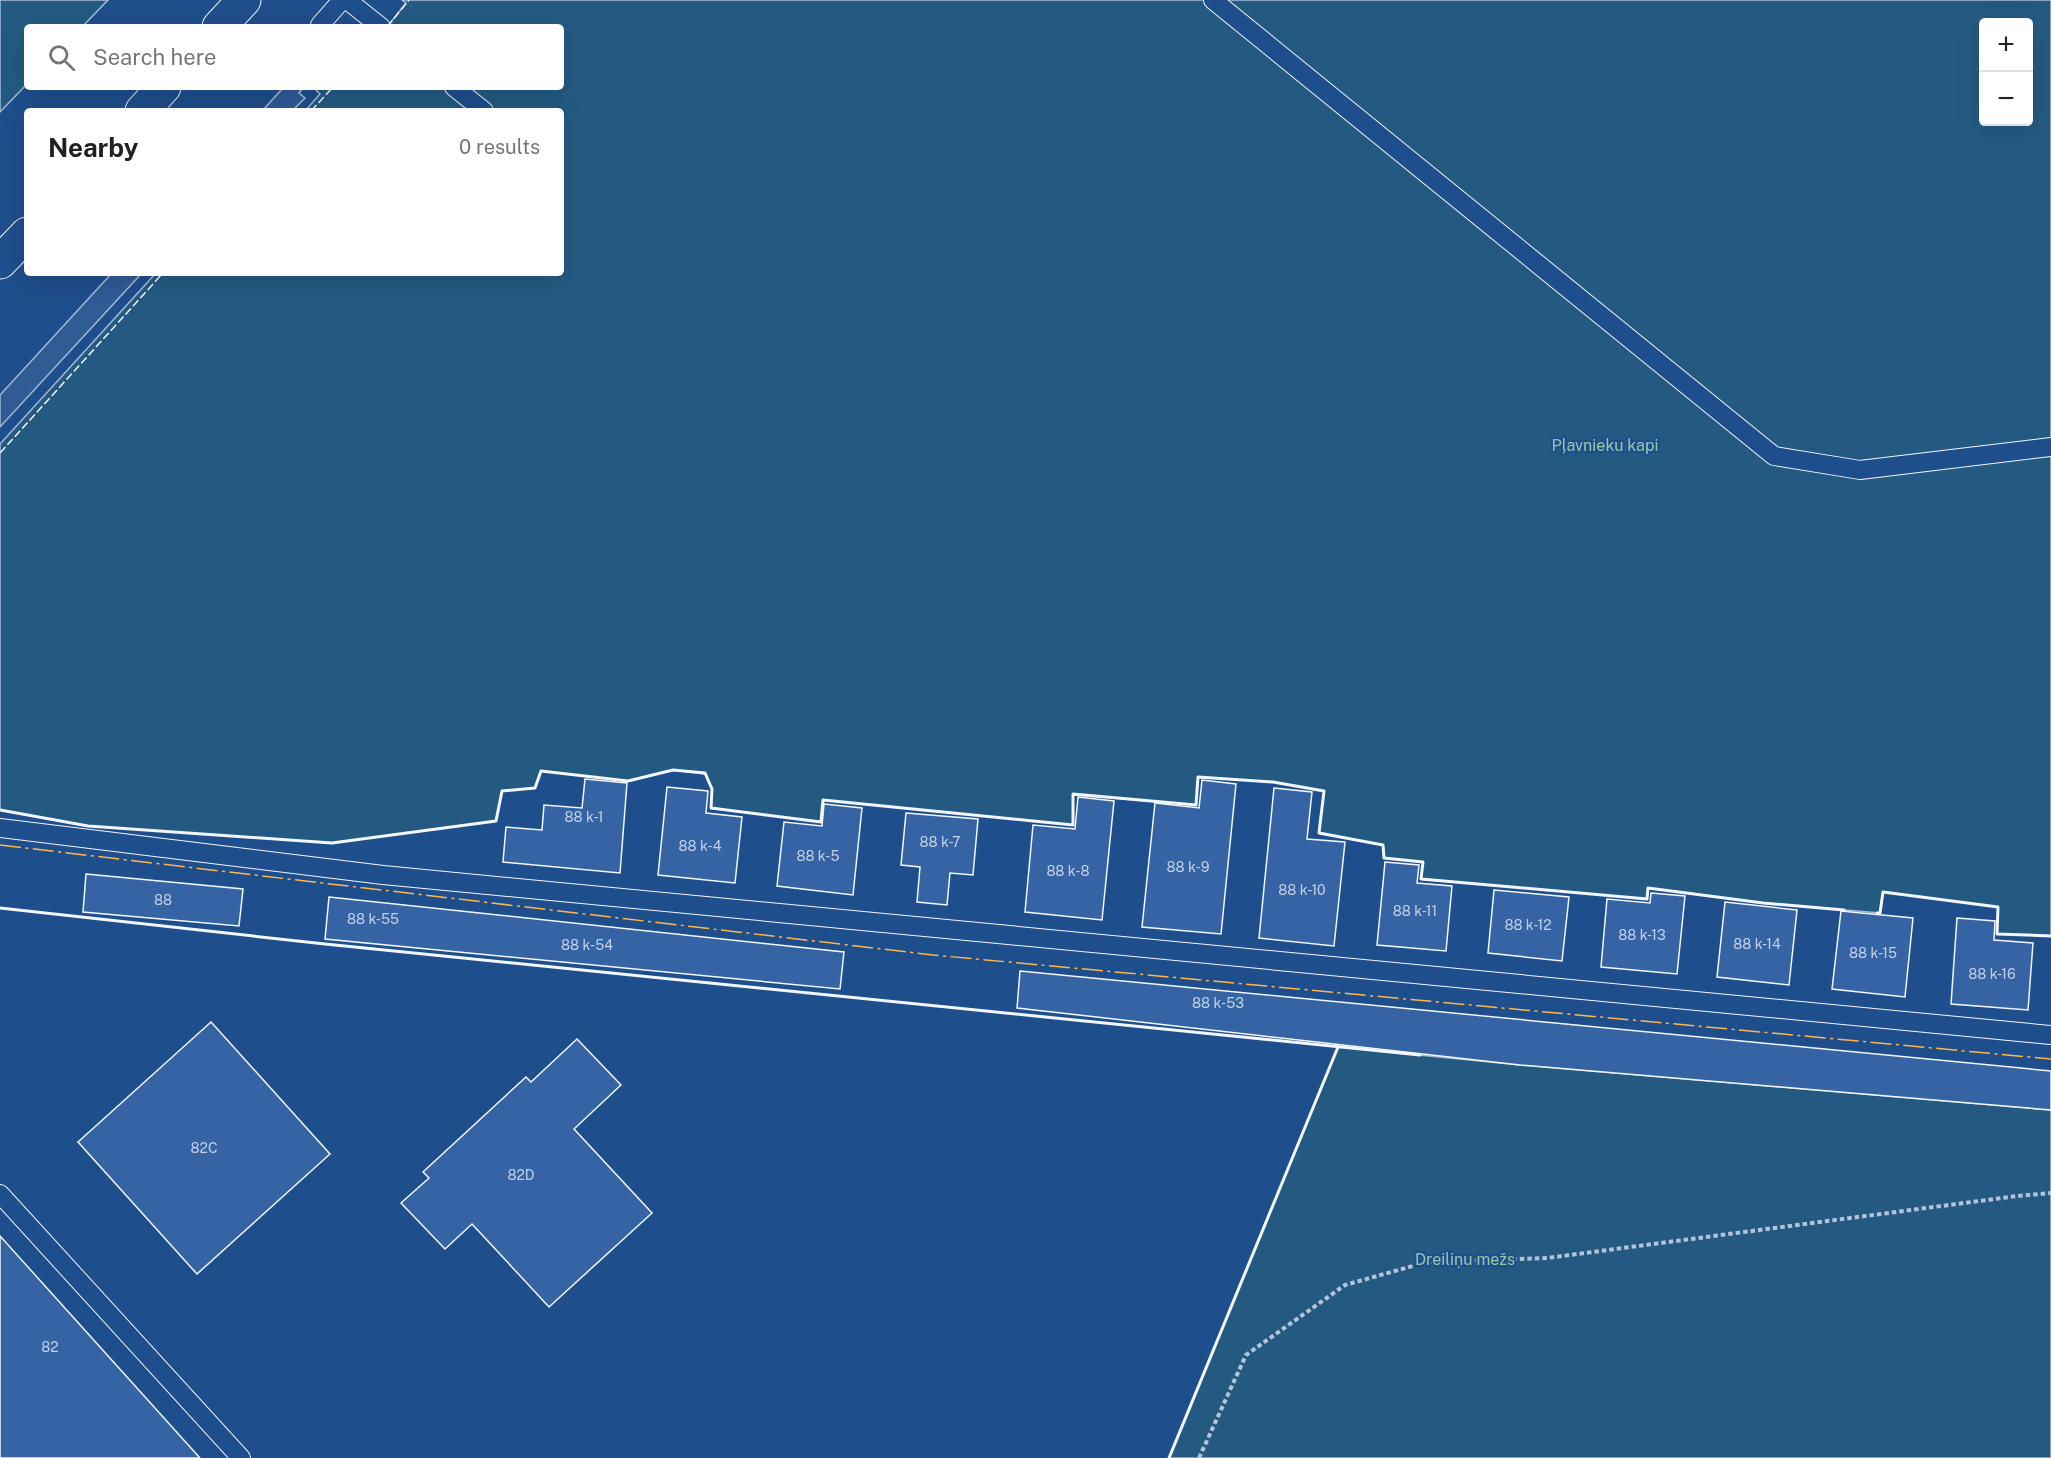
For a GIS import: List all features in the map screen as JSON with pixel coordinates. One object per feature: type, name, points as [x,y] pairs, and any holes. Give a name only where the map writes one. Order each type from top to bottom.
[{"type":"main road","points":[[222,24],[244,0]]},
{"type":"main road","points":[[145,108],[161,90]]},
{"type":"main road","points":[[0,262],[24,237]]},
{"type":"lane","points":[[321,24],[342,0]]},
{"type":"lane","points":[[347,0],[377,24]]},
{"type":"lane","points":[[1213,0],[1774,456],[1860,470],[2051,447]]},
{"type":"lane","points":[[458,90],[480,108]]},
{"type":"lane","points":[[0,828],[383,875],[2051,1035]]},
{"type":"lane","points":[[0,1194],[241,1458]]},
{"type":"path","points":[[1199,1458],[1246,1355],[1346,1285],[1427,1262],[1547,1258],[2051,1193]]},
{"type":"green space","points":[[0,0],[108,0],[85,24],[24,24],[24,87],[0,112]]},
{"type":"green space","name":"Pļavnieku kapi","points":[[402,0],[2051,0],[2051,936],[1997,934],[1998,907],[1883,892],[1880,913],[1763,903],[1648,888],[1647,899],[1421,879],[1423,862],[1384,858],[1383,845],[1319,833],[1324,791],[1273,782],[1198,777],[1196,805],[1073,795],[1073,825],[823,800],[821,822],[711,808],[712,789],[705,774],[673,770],[628,781],[541,771],[535,788],[502,791],[496,821],[332,843],[88,826],[0,810],[0,444],[153,276],[564,276],[564,108],[308,108],[320,94],[316,90],[564,90],[564,24],[389,24],[406,3]]},
{"type":"green space","name":"Dreiliņu mežs","points":[[1338,1047],[1520,1065],[2051,1110],[2051,1458],[1169,1458]]},
{"type":"shaded area","points":[[281,90],[302,90],[299,93],[305,98],[295,108],[265,108]]},
{"type":"shaded area","points":[[109,276],[139,276],[0,427],[0,395]]},
{"type":"building","points":[[585,779],[627,783],[620,873],[503,862],[506,827],[542,830],[544,805],[582,808]]},
{"type":"building","points":[[1202,780],[1236,784],[1221,934],[1142,927],[1155,803],[1199,808]]},
{"type":"building","points":[[667,787],[708,791],[706,813],[742,817],[735,883],[658,875]]},
{"type":"building","points":[[1274,788],[1312,792],[1307,839],[1345,842],[1334,946],[1259,938]]},
{"type":"building","points":[[1078,797],[1114,801],[1102,920],[1025,912],[1033,825],[1075,829]]},
{"type":"building","points":[[824,804],[862,808],[853,895],[777,886],[784,822],[822,826]]},
{"type":"building","points":[[906,813],[978,819],[973,875],[950,873],[947,905],[917,902],[920,867],[901,865]]},
{"type":"building","points":[[1385,862],[1419,865],[1417,883],[1452,886],[1446,951],[1377,945]]},
{"type":"building","points":[[86,874],[243,889],[239,926],[83,912]]},
{"type":"building","points":[[1494,890],[1569,897],[1562,961],[1488,953]]},
{"type":"building","points":[[1651,893],[1685,896],[1677,974],[1601,967],[1607,899],[1650,903]]},
{"type":"building","points":[[329,897],[844,952],[840,989],[325,939]]},
{"type":"building","points":[[1725,902],[1797,910],[1789,985],[1717,977]]},
{"type":"building","points":[[1841,911],[1913,918],[1905,997],[1832,989]]},
{"type":"building","points":[[1957,918],[1995,921],[1994,940],[2033,943],[2028,1010],[1951,1004]]},
{"type":"building","points":[[1020,971],[2051,1071],[2051,1110],[1520,1065],[1017,1008]]},
{"type":"building","points":[[211,1022],[330,1154],[197,1274],[78,1142]]},
{"type":"building","points":[[577,1039],[621,1085],[574,1129],[652,1213],[549,1307],[472,1224],[445,1249],[401,1203],[429,1178],[423,1172],[526,1077],[531,1082]]},
{"type":"building","points":[[0,1236],[200,1458],[0,1458]]},
{"type":"fence","points":[[389,24],[409,0]]},
{"type":"fence","points":[[314,108],[330,90]]},
{"type":"fence","points":[[0,453],[160,276]]},
{"type":"wall","points":[[0,810],[88,826],[332,843],[496,821],[502,791],[535,788],[541,771],[628,781],[673,770],[705,773],[712,789],[711,808],[821,822],[823,800],[1073,825],[1073,794],[1196,805],[1198,777],[1273,782],[1324,791],[1319,833],[1383,845],[1384,858],[1423,862],[1421,879],[1647,899],[1648,888],[1763,903],[1844,910]]},
{"type":"wall","points":[[1877,913],[1880,913],[1883,892],[1998,907],[1997,934],[2051,936]]},
{"type":"wall","points":[[0,908],[325,944],[1420,1055]]},
{"type":"wall","points":[[1169,1458],[1338,1047]]},
{"type":"power","points":[[0,845],[933,955],[2051,1059]]}]
